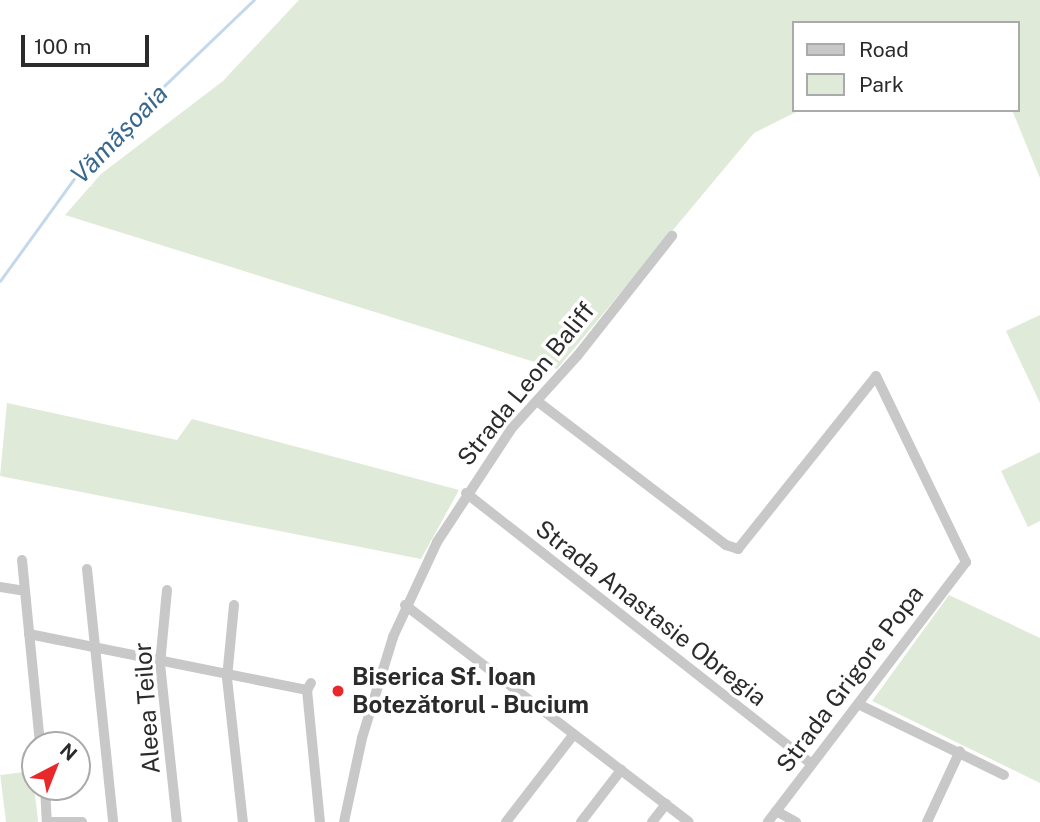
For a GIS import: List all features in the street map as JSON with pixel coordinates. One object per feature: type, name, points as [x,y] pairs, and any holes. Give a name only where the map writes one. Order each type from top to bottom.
[{"type":"street","name":"Strada Leon Baliff","points":[[344,822],[362,738],[405,605],[466,493],[512,428],[672,236]]},
{"type":"street","name":"Strada Grigore Popa","points":[[537,401],[726,545],[738,548],[876,376],[966,562],[860,705],[768,822]]},
{"type":"street","name":"Strada Anastasie Obregia","points":[[466,493],[811,764]]},
{"type":"street","points":[[22,560],[39,731]]},
{"type":"street","points":[[86,569],[113,822]]},
{"type":"street","points":[[0,587],[25,591]]},
{"type":"street","name":"Aleea Teilor","points":[[167,590],[160,659],[177,822]]},
{"type":"street","points":[[234,604],[227,674],[243,822]]},
{"type":"street","points":[[405,605],[689,822]]},
{"type":"street","points":[[29,634],[227,674],[309,687],[320,822]]},
{"type":"street","points":[[860,705],[960,751],[1004,775]]},
{"type":"street","points":[[506,822],[574,734]]},
{"type":"street","points":[[927,822],[960,751]]},
{"type":"street","points":[[581,822],[621,770]]},
{"type":"street","points":[[46,801],[48,822],[82,822]]},
{"type":"street","points":[[652,822],[666,804]]},
{"type":"street","points":[[776,811],[796,822]]},
{"type":"green space","points":[[299,0],[1040,0],[1040,178],[1013,112],[1019,112],[1019,21],[792,21],[792,112],[796,112],[754,133],[557,369],[65,215],[101,174],[223,81]]},
{"type":"green space","points":[[1040,315],[1040,403],[1006,331]]},
{"type":"green space","points":[[7,403],[177,440],[192,419],[459,490],[421,559],[0,476]]},
{"type":"green space","points":[[1040,452],[1040,521],[1028,527],[1001,471]]},
{"type":"green space","points":[[949,595],[1040,638],[1040,783],[872,701]]},
{"type":"green space","points":[[21,772],[21,801],[36,801],[38,822],[6,822],[0,775]]},
{"type":"waterway","name":"Vămășoaia","points":[[0,281],[89,158],[254,0]]},
{"type":"place","name":"Biserica Sf. Ioan Botezătorul - Bucium","points":[[338,691]]}]
